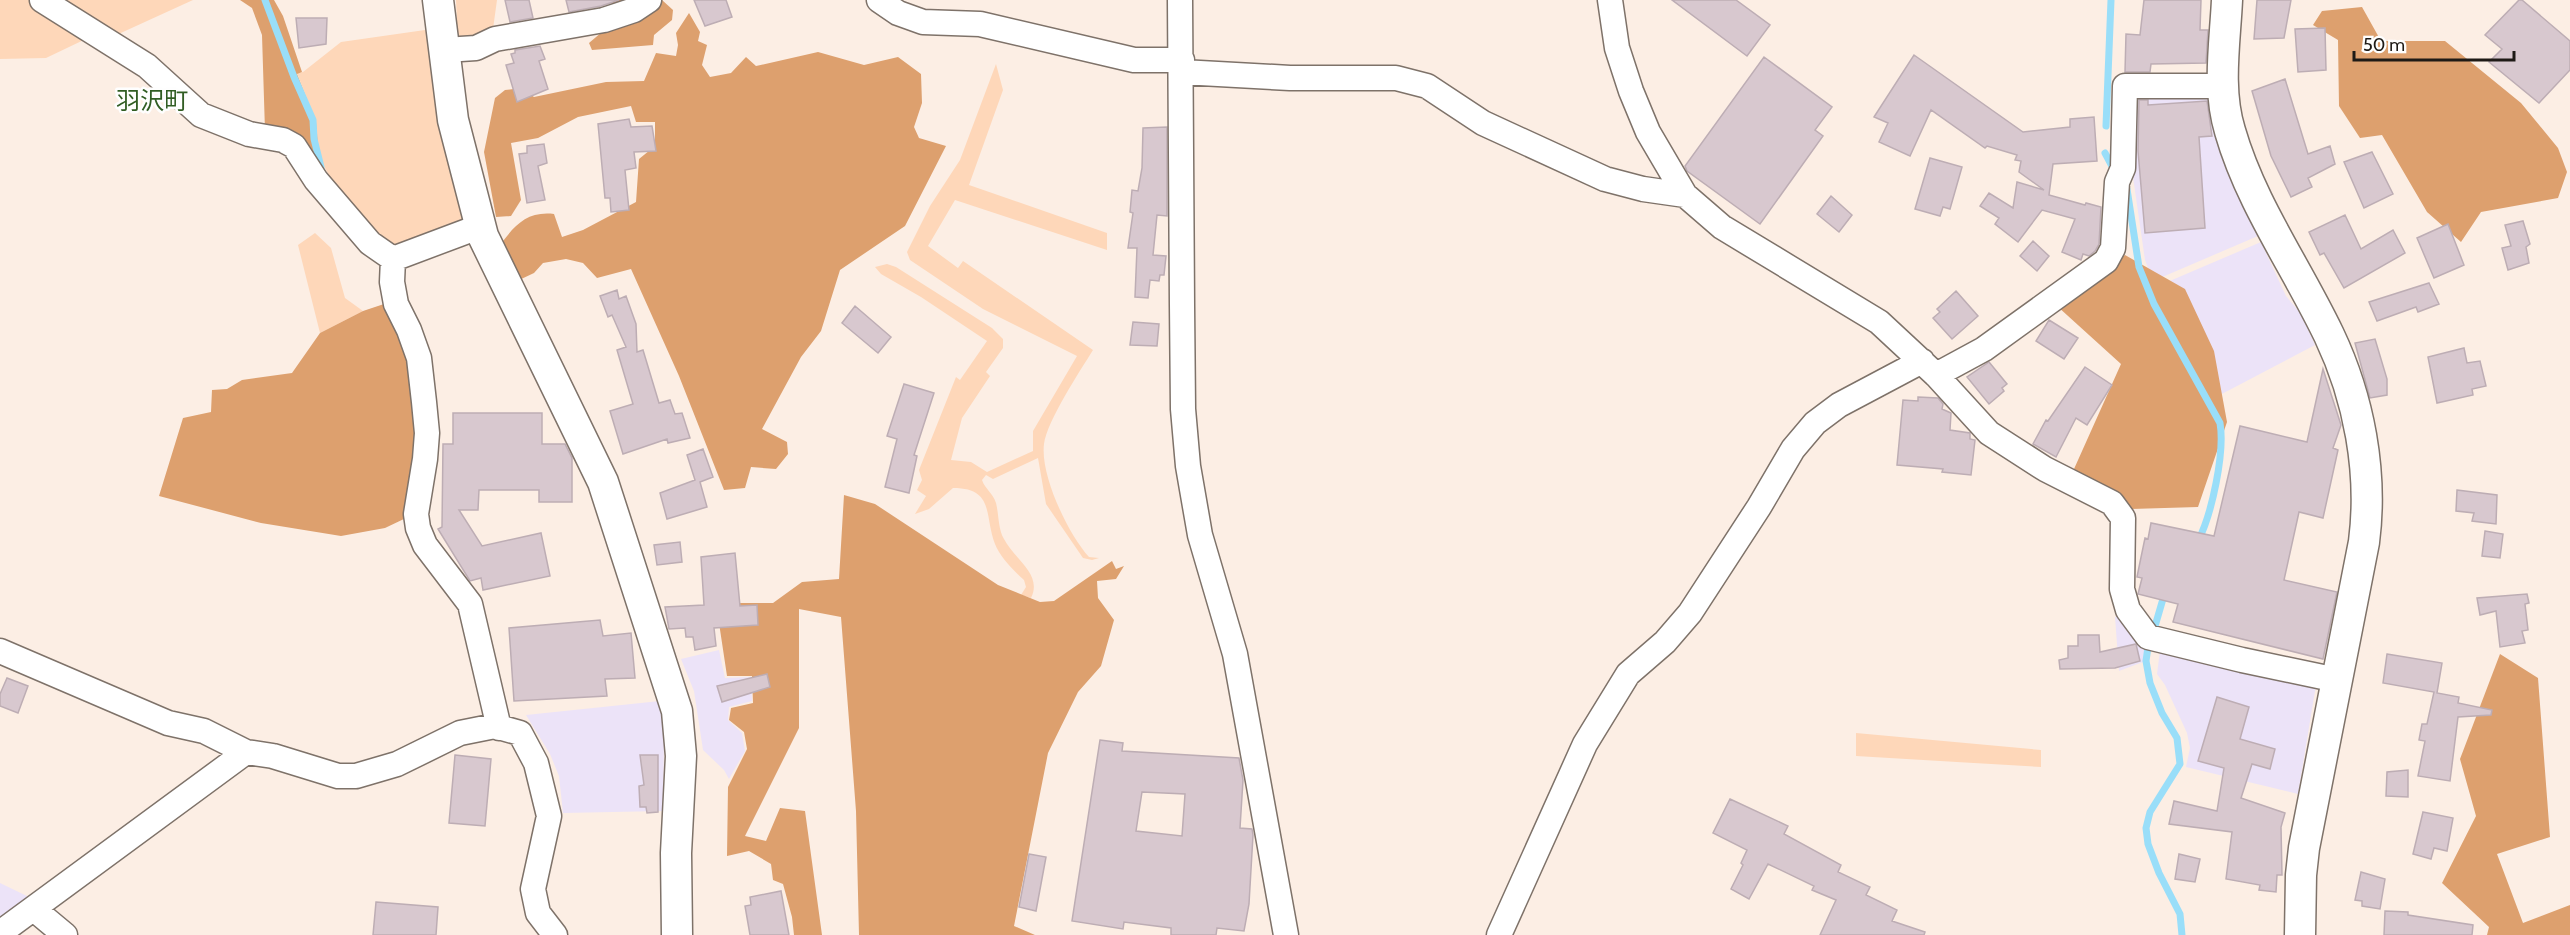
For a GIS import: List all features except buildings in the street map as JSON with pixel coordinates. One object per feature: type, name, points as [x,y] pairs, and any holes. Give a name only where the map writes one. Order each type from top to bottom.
[{"type":"street","points":[[42,0],[147,66],[201,115],[249,134],[284,140],[294,146],[316,180],[370,243],[393,258]]},
{"type":"street","points":[[438,0],[453,120],[489,250],[603,482],[674,701],[681,736],[676,854],[677,935]]},
{"type":"street","points":[[445,50],[476,48],[495,39],[604,21],[634,10],[649,0]]},
{"type":"street","points":[[879,0],[898,13],[923,22],[980,24],[1134,60],[1290,78],[1395,78],[1427,86],[1483,123],[1605,178],[1643,189],[1685,195]]},
{"type":"street","points":[[1180,0],[1183,409],[1188,466],[1200,535],[1235,654],[1286,935]]},
{"type":"street","points":[[1610,0],[1617,48],[1631,91],[1648,132],[1685,195],[1722,227],[1880,322],[1929,368],[1989,433],[2044,469],[2112,503],[2122,518],[2122,590],[2128,610],[2148,637],[2337,680]]},
{"type":"street","points":[[2227,0],[2224,86],[2229,130],[2249,183],[2339,357],[2350,389],[2367,466],[2368,509],[2364,542],[2303,855],[2300,935]]},
{"type":"street","points":[[1499,935],[1585,744],[1628,674],[1665,642],[1689,613],[1759,507],[1793,449],[1815,423],[1839,405],[1929,368],[1984,349],[2106,261],[2113,248],[2118,182],[2123,168],[2125,86],[2224,86]]},
{"type":"street","points":[[393,258],[481,226]]},
{"type":"street","points":[[393,258],[392,282],[396,304],[419,358],[427,433],[416,513],[418,528],[425,545],[470,604],[500,728]]},
{"type":"street","points":[[0,651],[168,723],[204,731],[246,752],[273,756],[338,776],[356,776],[397,764],[460,733],[495,726],[520,734],[536,763],[549,816],[533,889],[538,913],[555,935]]},
{"type":"street","points":[[0,933],[35,910],[246,752]]},
{"type":"street","points":[[35,910],[65,935]]},
{"type":"shaded area","points":[[0,0],[29,0],[90,37],[46,58],[0,59]]},
{"type":"shaded area","points":[[52,0],[193,0],[112,37]]},
{"type":"shaded area","points":[[240,0],[274,0],[283,16],[302,72],[297,74],[316,122],[319,157],[290,133],[265,131],[262,35],[252,8]]},
{"type":"shaded area","points":[[456,0],[497,0],[493,29],[458,44]]},
{"type":"shaded area","points":[[604,0],[662,0],[673,10],[672,20],[654,35],[653,45],[592,50],[589,43],[609,26],[616,7],[611,3],[604,3]]},
{"type":"shaded area","points":[[2362,7],[2381,41],[2445,41],[2521,103],[2558,148],[2567,172],[2558,198],[2481,212],[2461,242],[2427,212],[2382,135],[2360,138],[2339,106],[2338,40],[2313,25],[2322,11]]},
{"type":"shaded area","points":[[689,13],[700,32],[698,41],[707,45],[702,65],[710,77],[731,73],[746,57],[756,66],[818,52],[864,65],[898,57],[921,74],[922,103],[914,127],[919,138],[946,146],[905,226],[840,270],[821,331],[801,357],[762,429],[787,442],[788,454],[776,469],[751,467],[745,488],[724,490],[679,376],[631,269],[597,278],[583,263],[566,259],[543,263],[534,273],[517,281],[500,245],[511,231],[529,217],[554,214],[562,237],[583,230],[636,202],[639,159],[655,146],[655,122],[636,122],[631,106],[578,117],[538,138],[511,143],[521,200],[511,216],[496,217],[484,152],[495,98],[505,90],[521,88],[534,97],[606,82],[644,81],[656,53],[676,56],[678,45],[676,33]]},
{"type":"shaded area","points":[[432,29],[469,222],[391,253],[383,238],[331,179],[319,157],[316,122],[297,73],[303,72],[341,42]]},
{"type":"shaded area","points":[[996,64],[1003,90],[969,185],[1107,233],[1107,250],[955,200],[928,246],[958,268],[963,261],[1093,350],[1051,423],[1046,434],[1044,457],[1046,472],[1064,519],[1089,557],[1099,558],[1092,560],[1083,558],[1046,504],[1038,458],[993,479],[986,475],[982,480],[996,503],[1004,539],[1026,567],[1033,581],[1034,589],[1031,598],[1021,595],[1026,587],[1024,580],[997,549],[986,506],[976,493],[953,488],[929,509],[915,514],[926,496],[917,490],[922,480],[919,470],[956,377],[960,380],[987,341],[921,297],[881,274],[875,267],[887,264],[896,267],[992,328],[1003,339],[1003,348],[986,372],[990,376],[962,418],[951,460],[971,462],[987,472],[1033,451],[1033,431],[1077,356],[983,309],[910,260],[907,252],[930,206],[960,160]]},
{"type":"shaded area","points":[[2130,95],[2214,95],[2221,133],[2258,236],[2153,281],[2145,260],[2133,177],[2130,171]]},
{"type":"shaded area","points":[[315,233],[331,248],[345,298],[363,311],[320,333],[298,245]]},
{"type":"shaded area","points":[[2261,242],[2286,296],[2301,314],[2315,345],[2218,396],[2165,283]]},
{"type":"shaded area","points":[[2125,255],[2185,289],[2214,351],[2227,422],[2198,507],[2131,509],[2074,469],[2121,364],[2057,306]]},
{"type":"shaded area","points":[[390,302],[407,330],[427,508],[385,528],[341,536],[261,523],[159,496],[183,418],[211,412],[212,390],[227,389],[242,380],[292,373],[320,333],[363,311]]},
{"type":"shaded area","points":[[844,495],[875,504],[998,585],[1040,602],[1054,601],[1112,561],[1116,569],[1124,566],[1116,579],[1097,581],[1098,598],[1114,620],[1101,666],[1078,692],[1048,753],[1014,926],[1035,935],[859,935],[856,811],[841,617],[799,609],[799,728],[745,836],[766,841],[780,808],[805,811],[822,935],[794,935],[792,917],[783,884],[773,880],[771,864],[749,851],[727,856],[728,787],[747,749],[744,732],[729,720],[731,708],[753,703],[752,676],[727,676],[716,603],[773,603],[802,582],[839,579]]},
{"type":"shaded area","points":[[2125,614],[2145,646],[2143,662],[2119,671],[2115,617]]},
{"type":"shaded area","points":[[719,650],[725,678],[751,677],[752,701],[729,707],[728,720],[742,733],[745,751],[729,779],[724,770],[703,750],[694,691],[681,659]]},
{"type":"shaded area","points":[[2160,651],[2316,685],[2298,794],[2186,767],[2190,748],[2187,733],[2165,685],[2157,674]]},
{"type":"shaded area","points":[[2500,654],[2538,678],[2550,837],[2497,854],[2523,923],[2570,905],[2570,935],[2487,935],[2489,927],[2442,883],[2476,816],[2460,759]]},
{"type":"shaded area","points":[[660,701],[664,741],[663,811],[563,813],[559,776],[550,754],[526,715]]},
{"type":"shaded area","points":[[1856,733],[2041,750],[2041,767],[1856,756]]},
{"type":"shaded area","points":[[0,883],[29,897],[0,921]]},
{"type":"waterway","points":[[265,0],[313,120],[314,139],[321,167]]},
{"type":"waterway","points":[[2106,126],[2111,0]]},
{"type":"waterway","points":[[2105,153],[2113,168]]},
{"type":"waterway","points":[[2127,189],[2139,267],[2154,304],[2220,423],[2221,450],[2216,483],[2208,515],[2198,541]]},
{"type":"waterway","points":[[2153,633],[2165,592]]},
{"type":"waterway","points":[[2148,647],[2146,661],[2150,683],[2162,713],[2177,738],[2180,764],[2150,812],[2146,828],[2148,844],[2159,873],[2180,914],[2182,935]]},
{"type":"district","name":"羽沢町","points":[[152,101]]}]
